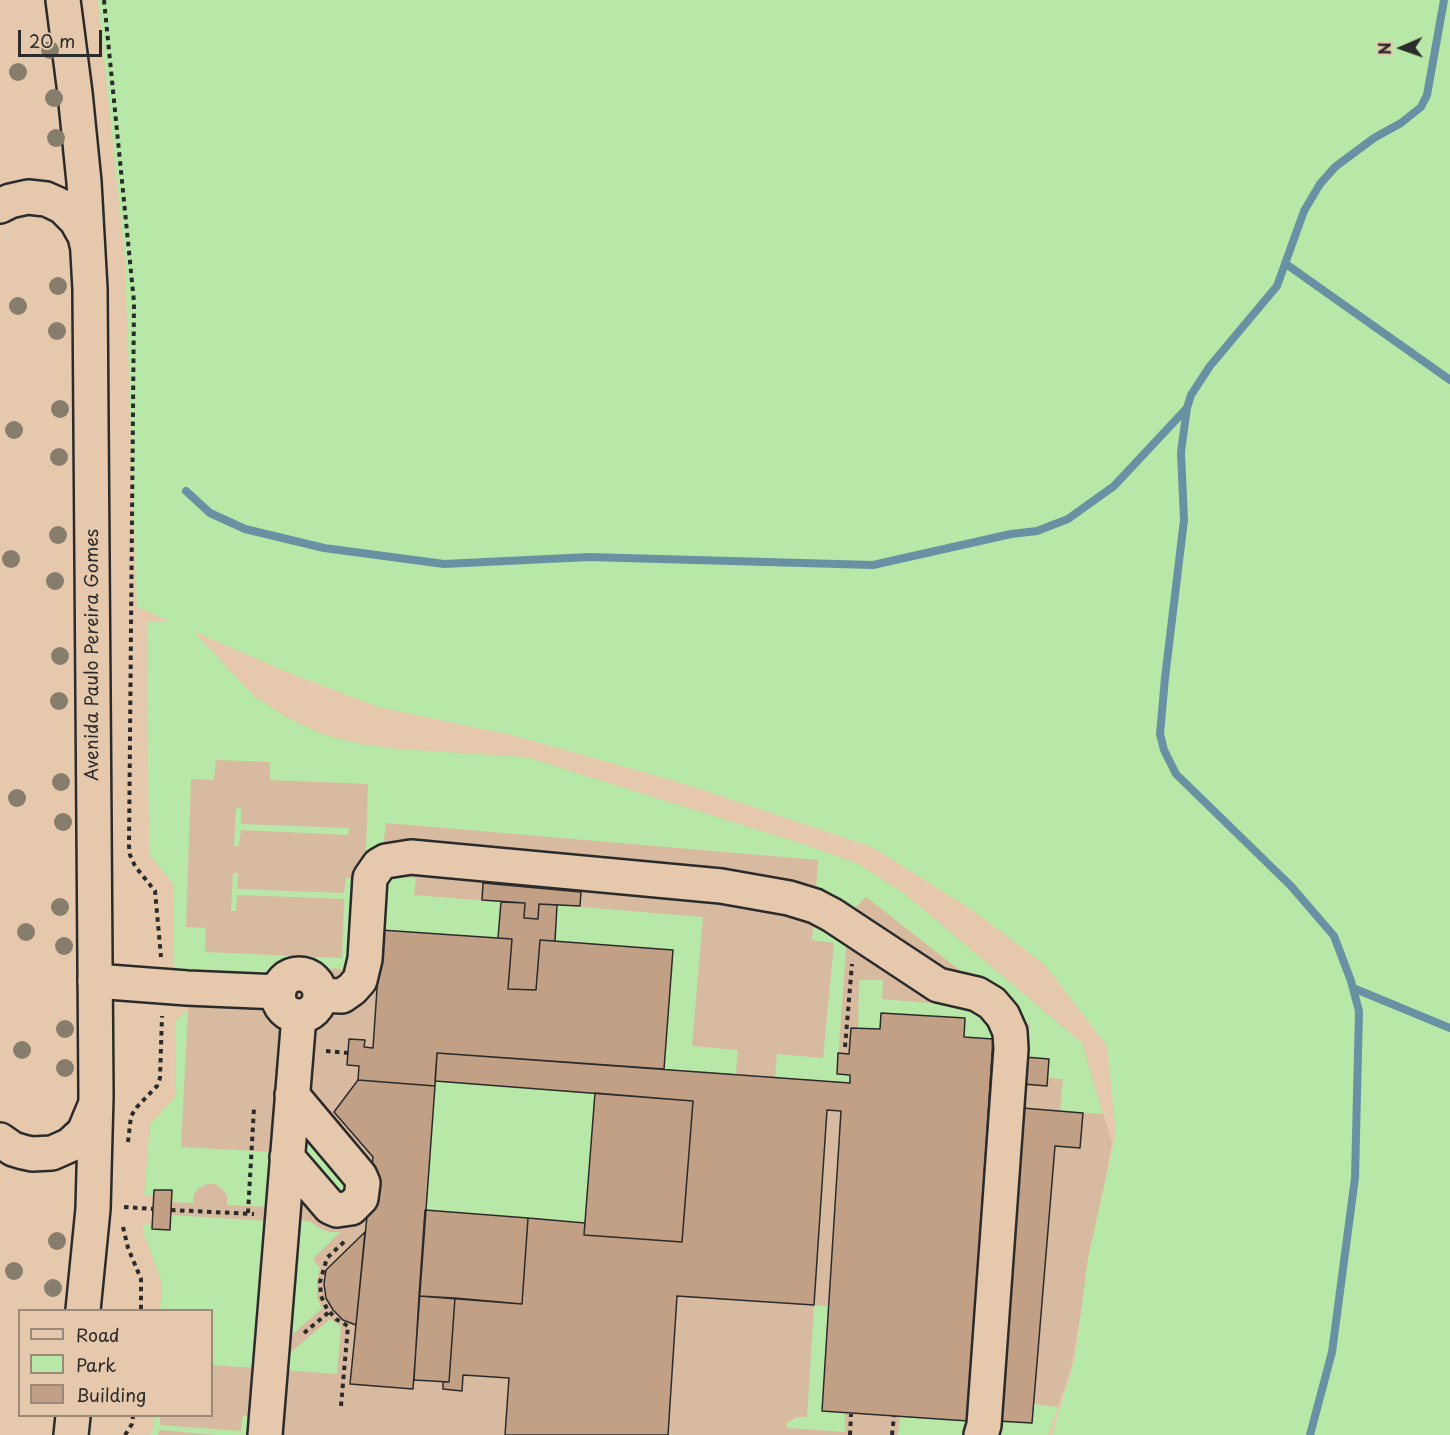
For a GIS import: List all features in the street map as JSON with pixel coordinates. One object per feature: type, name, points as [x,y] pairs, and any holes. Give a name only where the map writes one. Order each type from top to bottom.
[{"type":"main road","name":"Avenida Paulo Pereira Gomes","points":[[63,0],[75,93],[89,252],[96,1096],[93,1209],[83,1309]]},
{"type":"main road","points":[[0,207],[10,201],[28,198],[46,200],[63,207],[81,228],[89,252]]},
{"type":"main road","points":[[95,981],[300,1001],[342,996],[360,980],[365,959],[370,878],[379,865],[411,857],[709,885],[808,903],[832,915],[938,985],[977,994],[992,1003],[1003,1016],[1010,1032],[1010,1061],[984,1425],[981,1435]]},
{"type":"main road","points":[[265,1435],[300,1001]]},
{"type":"main road","points":[[287,1157],[330,1208],[337,1210],[351,1208],[361,1198],[363,1183],[360,1176],[292,1095]]},
{"type":"main road","points":[[0,1140],[14,1149],[32,1154],[61,1150],[84,1132],[93,1114],[96,1096]]},
{"type":"main road","points":[[71,1435],[73,1417]]},
{"type":"path","points":[[104,0],[134,302],[129,846],[135,866],[155,891],[162,986],[160,1078],[131,1116],[127,1152]]},
{"type":"path","points":[[845,1047],[854,930]]},
{"type":"path","points":[[248,1213],[254,1108]]},
{"type":"path","points":[[123,1214],[124,1196]]},
{"type":"path","points":[[124,1207],[153,1209]]},
{"type":"path","points":[[123,1221],[128,1248],[141,1279],[141,1309]]},
{"type":"path","points":[[341,1406],[348,1326],[336,1319],[327,1309],[321,1296],[320,1282],[327,1258],[350,1236]]},
{"type":"path","points":[[850,1435],[851,1413]]},
{"type":"path","points":[[892,1435],[894,1416]]},
{"type":"path","points":[[125,1435],[132,1424],[133,1417]]},
{"type":"shaded area","points":[[147,621],[183,622],[254,696],[286,717],[322,734],[360,744],[399,749],[526,757],[806,845],[858,864],[905,894],[1082,1043],[1112,1143],[1071,1369],[1048,1435],[150,1435],[153,1430],[154,1417],[213,1417],[213,1309],[160,1309],[162,1283],[143,1232],[143,1224],[152,1225],[153,1196],[144,1196],[150,1124],[176,1096],[175,1021],[188,1010],[188,977],[174,966],[173,884],[149,854]]},
{"type":"green space","points":[[98,0],[1450,0],[1450,1435],[1052,1435],[1075,1358],[1088,1258],[1116,1133],[1107,1046],[1044,964],[975,912],[872,847],[688,785],[515,736],[378,707],[287,672],[193,631],[254,696],[286,717],[322,734],[360,744],[399,749],[526,757],[806,845],[858,864],[905,894],[1082,1043],[1103,1114],[1060,1111],[1063,1079],[1047,1078],[1049,1059],[1025,1056],[1020,1036],[1031,1026],[866,897],[854,909],[816,886],[818,860],[386,823],[383,850],[371,856],[366,853],[368,784],[270,780],[270,762],[216,760],[214,780],[191,779],[186,927],[206,928],[205,952],[342,958],[344,899],[237,895],[236,911],[231,911],[233,873],[238,873],[237,889],[344,893],[346,878],[349,878],[355,882],[354,955],[347,968],[276,966],[266,975],[247,973],[236,979],[188,977],[174,966],[173,884],[149,854],[147,621],[169,621],[137,607],[125,259]]},
{"type":"green space","points":[[236,808],[241,808],[241,824],[349,828],[348,835],[241,830],[239,846],[234,846]]},
{"type":"green space","points":[[394,877],[416,878],[414,895],[501,902],[498,938],[381,930],[383,889],[387,881]]},
{"type":"green space","points":[[557,905],[703,917],[692,1046],[738,1050],[736,1074],[664,1069],[673,950],[555,941]]},
{"type":"green space","points":[[814,915],[843,937],[846,949],[837,1074],[850,1075],[850,1083],[775,1077],[777,1054],[823,1058],[834,943],[812,940]]},
{"type":"green space","points":[[859,980],[883,980],[882,999],[966,1006],[986,1020],[993,1039],[964,1037],[964,1018],[882,1013],[880,1029],[858,1028]]},
{"type":"green space","points":[[188,1010],[181,1147],[273,1152],[269,1207],[227,1205],[227,1196],[215,1184],[207,1184],[199,1188],[194,1194],[193,1203],[171,1202],[171,1190],[154,1190],[153,1196],[144,1196],[150,1124],[176,1096],[175,1021]]},
{"type":"green space","points":[[435,1081],[595,1093],[585,1223],[425,1210]]},
{"type":"green space","points":[[310,1141],[348,1186],[343,1200],[302,1154],[305,1142]]},
{"type":"green space","points":[[171,1215],[268,1221],[257,1368],[213,1365],[213,1309],[160,1309],[162,1283],[143,1232],[143,1224],[152,1225],[153,1229],[170,1230]]},
{"type":"green space","points":[[295,1220],[310,1221],[329,1232],[340,1232],[313,1259],[320,1268],[317,1298],[322,1308],[283,1343]]},
{"type":"green space","points":[[814,1305],[828,1306],[822,1411],[845,1413],[845,1432],[788,1428],[785,1424],[797,1417],[807,1417]]},
{"type":"green space","points":[[330,1319],[341,1326],[337,1374],[283,1370],[284,1358]]},
{"type":"green space","points":[[1034,1404],[1058,1407],[1048,1435],[996,1435],[997,1421],[1032,1423]]},
{"type":"green space","points":[[243,1415],[251,1418],[253,1435],[218,1435],[159,1430],[158,1435],[150,1435],[153,1430],[154,1417],[160,1417],[160,1425],[241,1431]]},
{"type":"green space","points":[[900,1417],[968,1421],[962,1435],[898,1435]]},
{"type":"building","points":[[483,883],[581,892],[580,906],[539,904],[538,919],[524,918],[525,903],[482,900]]},
{"type":"building","points":[[501,902],[525,903],[524,918],[538,919],[539,904],[557,905],[555,941],[540,940],[536,990],[508,989],[512,939],[498,938]]},
{"type":"building","points":[[381,930],[512,939],[508,989],[536,990],[540,940],[673,950],[664,1069],[437,1053],[435,1086],[358,1080],[359,1066],[347,1065],[349,1039],[365,1040],[364,1047],[373,1048]]},
{"type":"building","points":[[881,1013],[965,1018],[964,1037],[993,1039],[968,1421],[822,1411],[841,1111],[827,1110],[814,1305],[677,1296],[668,1435],[505,1435],[509,1378],[463,1375],[462,1391],[443,1389],[443,1382],[449,1382],[455,1298],[522,1304],[528,1218],[585,1223],[584,1235],[682,1242],[693,1101],[435,1081],[437,1053],[850,1083],[850,1075],[837,1074],[838,1053],[849,1054],[851,1028],[880,1029]]},
{"type":"building","points":[[1025,1057],[1049,1059],[1047,1086],[1023,1084]]},
{"type":"building","points":[[358,1080],[435,1086],[413,1389],[350,1384],[373,1157],[334,1112]]},
{"type":"building","points":[[595,1093],[693,1101],[682,1242],[584,1235]]},
{"type":"building","points":[[1022,1108],[1083,1113],[1080,1148],[1055,1146],[1032,1423],[997,1421]]},
{"type":"building","points":[[154,1190],[172,1190],[170,1230],[152,1229]]},
{"type":"building","points":[[425,1210],[528,1218],[522,1304],[419,1296]]},
{"type":"building","points":[[365,1232],[356,1325],[343,1320],[333,1310],[326,1298],[324,1284],[326,1270]]},
{"type":"building","points":[[419,1296],[455,1298],[449,1382],[414,1380]]},
{"type":"waterway","points":[[1310,1435],[1332,1352],[1355,1178],[1359,1011],[1351,981],[1334,936],[1291,886],[1176,774],[1164,750],[1160,734],[1184,520],[1181,452],[1191,395],[1210,366],[1277,286],[1304,211],[1320,184],[1335,167],[1421,107],[1427,95],[1444,0]]},
{"type":"waterway","points":[[1286,264],[1450,380]]},
{"type":"waterway","points":[[186,491],[210,513],[245,529],[324,548],[444,564],[589,557],[873,565],[1011,534],[1037,531],[1068,519],[1114,486],[1187,408]]},
{"type":"waterway","points":[[1353,988],[1450,1028]]}]
